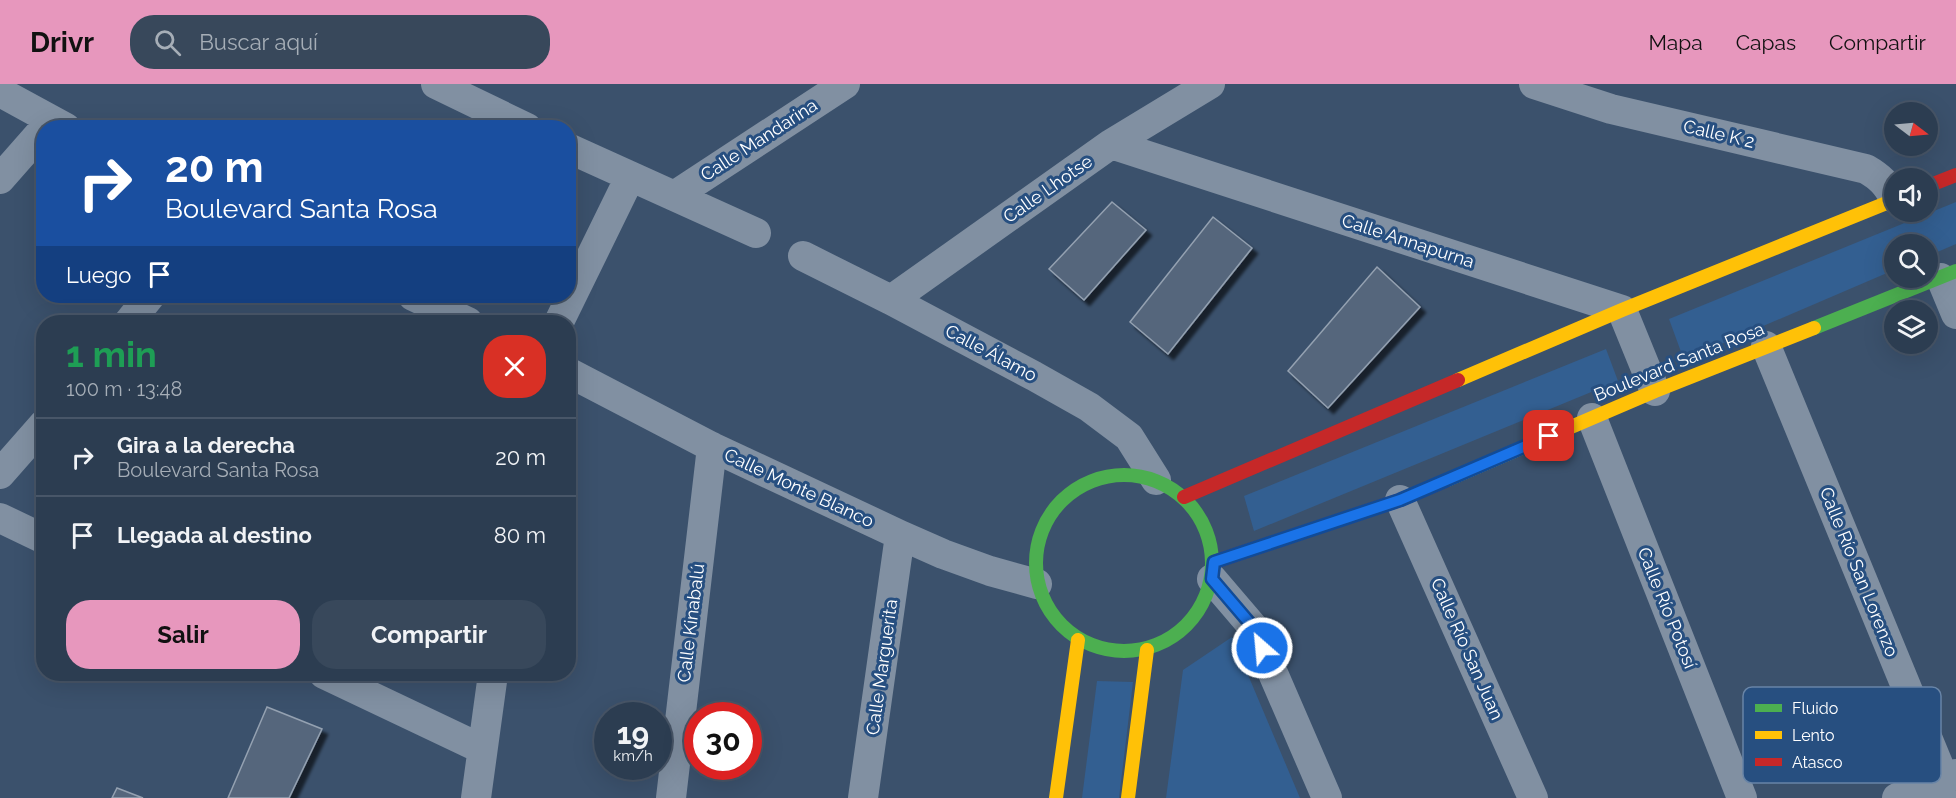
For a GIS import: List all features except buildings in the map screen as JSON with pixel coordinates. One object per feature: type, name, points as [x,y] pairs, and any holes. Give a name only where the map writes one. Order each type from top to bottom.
[{"type":"street","points":[[436,84],[510,120]]},
{"type":"street","name":"Calle Mandarina","points":[[674,196],[845,84]]},
{"type":"street","name":"Calle Lhotse","points":[[891,300],[1111,144],[1210,84]]},
{"type":"street","name":"Calle K 2","points":[[1534,84],[1611,109],[1866,169],[1884,181]]},
{"type":"street","points":[[0,92],[42,120]]},
{"type":"street","points":[[0,179],[36,142]]},
{"type":"street","name":"Calle Annapurna","points":[[1111,144],[1622,310]]},
{"type":"street","points":[[576,152],[756,233]]},
{"type":"street","points":[[1938,182],[1956,175]]},
{"type":"street","points":[[576,287],[630,177]]},
{"type":"street","points":[[1184,497],[1622,310],[1884,203]]},
{"type":"street","name":"Calle Álamo","points":[[803,256],[891,300],[1089,407],[1129,437],[1156,480]]},
{"type":"street","points":[[1949,275],[1956,314]]},
{"type":"street","name":"Boulevard Santa Rosa","points":[[1213,570],[1400,500],[1655,391],[1949,275]]},
{"type":"street","points":[[135,315],[144,303]]},
{"type":"street","points":[[428,303],[453,315]]},
{"type":"street","points":[[1622,310],[1655,391]]},
{"type":"street","name":"Calle Río San Lorenzo","points":[[1766,346],[1910,687]]},
{"type":"street","name":"Calle Monte Blanco","points":[[576,376],[712,447],[900,536],[990,571],[1037,584]]},
{"type":"street","name":"Calle Río Potosí","points":[[1592,418],[1742,798]]},
{"type":"street","points":[[0,474],[36,433]]},
{"type":"street","name":"Calle Kinabalú","points":[[670,798],[712,447]]},
{"type":"street","points":[[1213,570],[1200,611],[1177,636],[1146,650],[1111,652],[1078,640],[1052,616],[1037,584],[1035,560],[1040,536],[1050,514],[1066,496],[1086,483],[1109,476],[1133,474],[1156,480],[1184,497],[1206,526],[1213,570],[1253,627],[1327,798]]},
{"type":"street","name":"Calle Río San Juan","points":[[1400,500],[1533,798]]},
{"type":"street","points":[[0,518],[36,535]]},
{"type":"street","name":"Calle Marguerita","points":[[863,798],[900,536]]},
{"type":"street","points":[[1056,798],[1078,640]]},
{"type":"street","points":[[1128,798],[1146,650]]},
{"type":"street","points":[[339,681],[482,749]]},
{"type":"street","points":[[476,798],[492,681]]},
{"type":"street","name":"Calle Río San Lorenzo","points":[[1941,760],[1951,784]]},
{"type":"street","points":[[1897,798],[1951,784]]},
{"type":"shaded area","points":[[1956,202],[1956,244],[1938,252],[1938,234],[1884,234],[1884,274],[1684,360],[1669,319],[1907,222],[1938,222],[1938,209]]},
{"type":"shaded area","points":[[1606,349],[1618,381],[1254,531],[1244,496]]},
{"type":"shaded area","points":[[1232,637],[1300,798],[1166,798],[1183,670]]},
{"type":"shaded area","points":[[1097,681],[1133,682],[1119,798],[1082,798]]},
{"type":"traffic: fast","points":[[1814,328],[1956,271]]},
{"type":"traffic: fast","points":[[1124,475],[1141,476],[1158,481],[1187,500],[1206,529],[1211,546],[1212,563],[1211,580],[1206,597],[1187,626],[1158,645],[1141,650],[1124,651],[1107,650],[1090,645],[1061,626],[1042,597],[1037,580],[1036,563],[1037,546],[1042,529],[1061,500],[1090,481],[1107,476],[1124,475]]},
{"type":"traffic: slow","points":[[1458,380],[1622,310],[1884,204]]},
{"type":"traffic: slow","points":[[1447,480],[1655,391],[1814,328]]},
{"type":"traffic: slow","points":[[1056,798],[1078,640]]},
{"type":"traffic: slow","points":[[1128,798],[1147,650]]},
{"type":"traffic: jam","points":[[1938,182],[1956,175]]},
{"type":"traffic: jam","points":[[1184,497],[1458,380]]},
{"type":"traffic: jam","points":[[1214,562],[1400,500],[1447,480]]},
{"type":"route","points":[[1262,648],[1253,627],[1212,579],[1214,562],[1400,500],[1549,436]]}]
